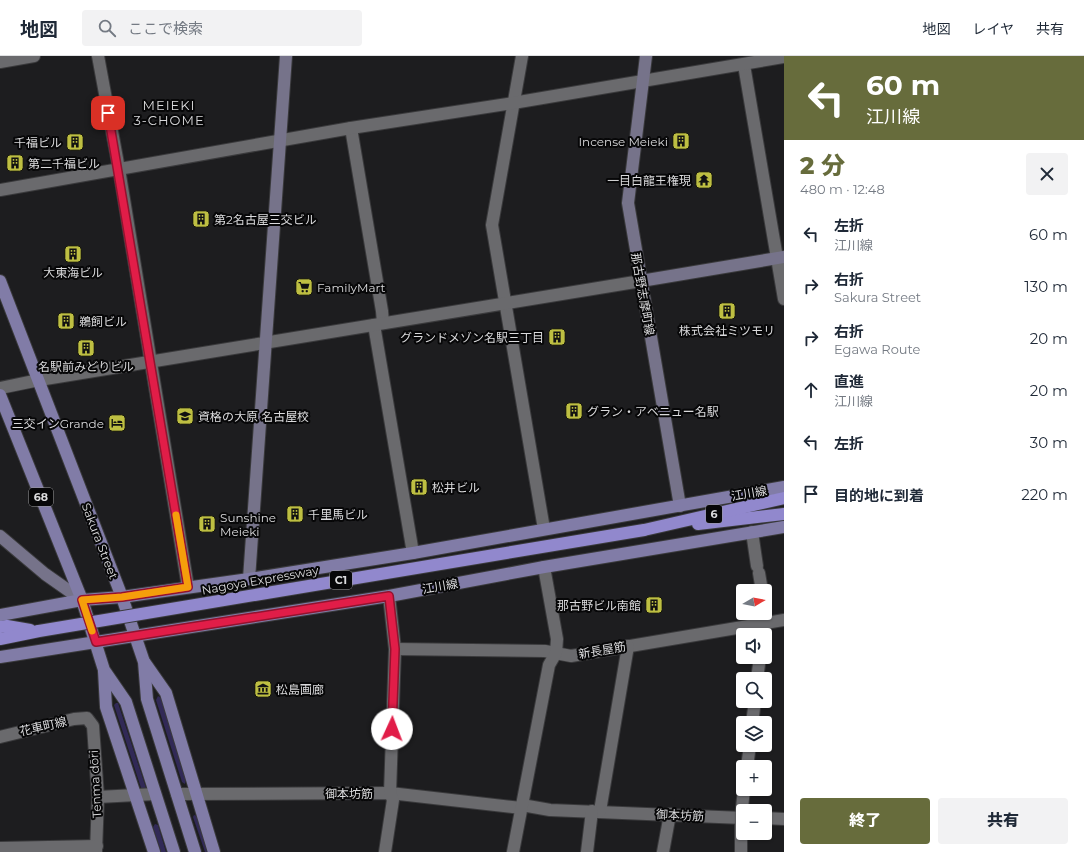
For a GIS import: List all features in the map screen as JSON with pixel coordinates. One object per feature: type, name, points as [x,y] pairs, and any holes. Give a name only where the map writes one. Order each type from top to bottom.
[{"type":"highway","name":"Nagoya Expressway","points":[[644,530],[784,498]]},
{"type":"highway","name":"Nagoya Expressway","points":[[0,639],[39,631],[644,530],[784,514]]},
{"type":"highway","points":[[0,627],[7,626],[39,631]]},
{"type":"main road","name":"Sakura Street","points":[[0,281],[122,597],[144,662],[147,699],[195,852]]},
{"type":"main road","name":"68","points":[[0,394],[82,600],[104,670],[106,707],[154,852]]},
{"type":"main road","name":"江川線","points":[[0,615],[82,600],[122,597],[249,579],[413,553],[784,487]]},
{"type":"main road","name":"江川線","points":[[0,657],[389,596],[544,567],[784,527]]},
{"type":"main road","points":[[144,662],[166,693],[214,852]]},
{"type":"main road","name":"68","points":[[104,670],[126,702],[174,852]]},
{"type":"street","points":[[0,62],[34,56]]},
{"type":"street","points":[[98,56],[119,169],[188,587]]},
{"type":"street","points":[[249,579],[265,343],[282,141],[286,56]]},
{"type":"street","points":[[522,56],[492,225],[544,529]]},
{"type":"street","name":"那古野志摩町線","points":[[646,56],[628,203],[680,506]]},
{"type":"street","points":[[0,190],[351,128],[784,58]]},
{"type":"street","points":[[744,65],[781,258],[784,299]]},
{"type":"street","points":[[351,128],[382,311],[378,324],[413,553]]},
{"type":"street","points":[[0,388],[38,380],[781,258]]},
{"type":"street","points":[[752,532],[761,584]]},
{"type":"street","points":[[0,536],[45,574],[82,600]]},
{"type":"street","points":[[513,852],[549,665],[556,653],[557,639],[544,567]]},
{"type":"street","points":[[385,852],[393,800],[390,793],[395,649],[389,596]]},
{"type":"street","points":[[762,628],[763,620]]},
{"type":"street","name":"新長屋筋","points":[[395,649],[545,651],[571,656],[763,620]]},
{"type":"street","name":"新長屋筋","points":[[772,620],[784,620]]},
{"type":"street","points":[[587,852],[628,646]]},
{"type":"street","name":"花車町線","points":[[0,737],[74,719],[87,718]]},
{"type":"street","name":"Tenma dōri","points":[[87,718],[92,726],[98,797],[96,849]]},
{"type":"street","name":"御本坊筋","points":[[177,794],[390,793],[550,810],[736,818]]},
{"type":"street","points":[[98,797],[155,794]]},
{"type":"street","points":[[663,852],[670,814]]},
{"type":"street","points":[[772,818],[784,819]]},
{"type":"street","points":[[741,840],[741,852]]},
{"type":"street","points":[[0,848],[96,849]]},
{"type":"shaded area","points":[[158,696],[161,698],[186,779],[185,784],[182,782],[156,700]]},
{"type":"shaded area","points":[[118,703],[149,797],[145,800],[114,705]]},
{"type":"shaded area","points":[[194,815],[197,816],[209,852],[205,852],[193,817]]},
{"type":"shaded area","points":[[155,824],[158,825],[166,852],[161,852],[153,827]]},
{"type":"slow traffic","points":[[92,631],[82,600],[122,597],[188,587],[176,515]]},
{"type":"place","name":"Incense Meieki","points":[[681,141]]},
{"type":"place","name":"千福ビル","points":[[75,142]]},
{"type":"place","name":"第二千福ビル","points":[[15,163]]},
{"type":"place","name":"一目白龍王権現","points":[[704,180]]},
{"type":"place","name":"第2名古屋三交ビル","points":[[201,219]]},
{"type":"place","name":"大東海ビル","points":[[73,254]]},
{"type":"place","name":"FamilyMart","points":[[304,287]]},
{"type":"place","name":"株式会社ミツモリ","points":[[727,311]]},
{"type":"place","name":"鵜飼ビル","points":[[66,321]]},
{"type":"place","name":"グランドメゾン名駅三丁目","points":[[557,337]]},
{"type":"place","name":"名駅前みどりビル","points":[[86,348]]},
{"type":"place","name":"グラン・アベニュー名駅","points":[[574,411]]},
{"type":"place","name":"資格の大原 名古屋校","points":[[185,416]]},
{"type":"place","name":"三交インGrande","points":[[117,423]]},
{"type":"place","name":"松井ビル","points":[[419,487]]},
{"type":"place","name":"千里馬ビル","points":[[295,514]]},
{"type":"place","name":"Sunshine Meieki","points":[[207,524]]},
{"type":"place","name":"那古野ビル南館","points":[[654,605]]},
{"type":"place","name":"松島画廊","points":[[263,689]]},
{"type":"district","name":"MEIEKI 3-CHOME","points":[[169,112]]},
{"type":"route","points":[[108,113],[119,169],[188,587],[122,597],[82,600],[96,642],[389,596],[395,649],[392,729]]}]
